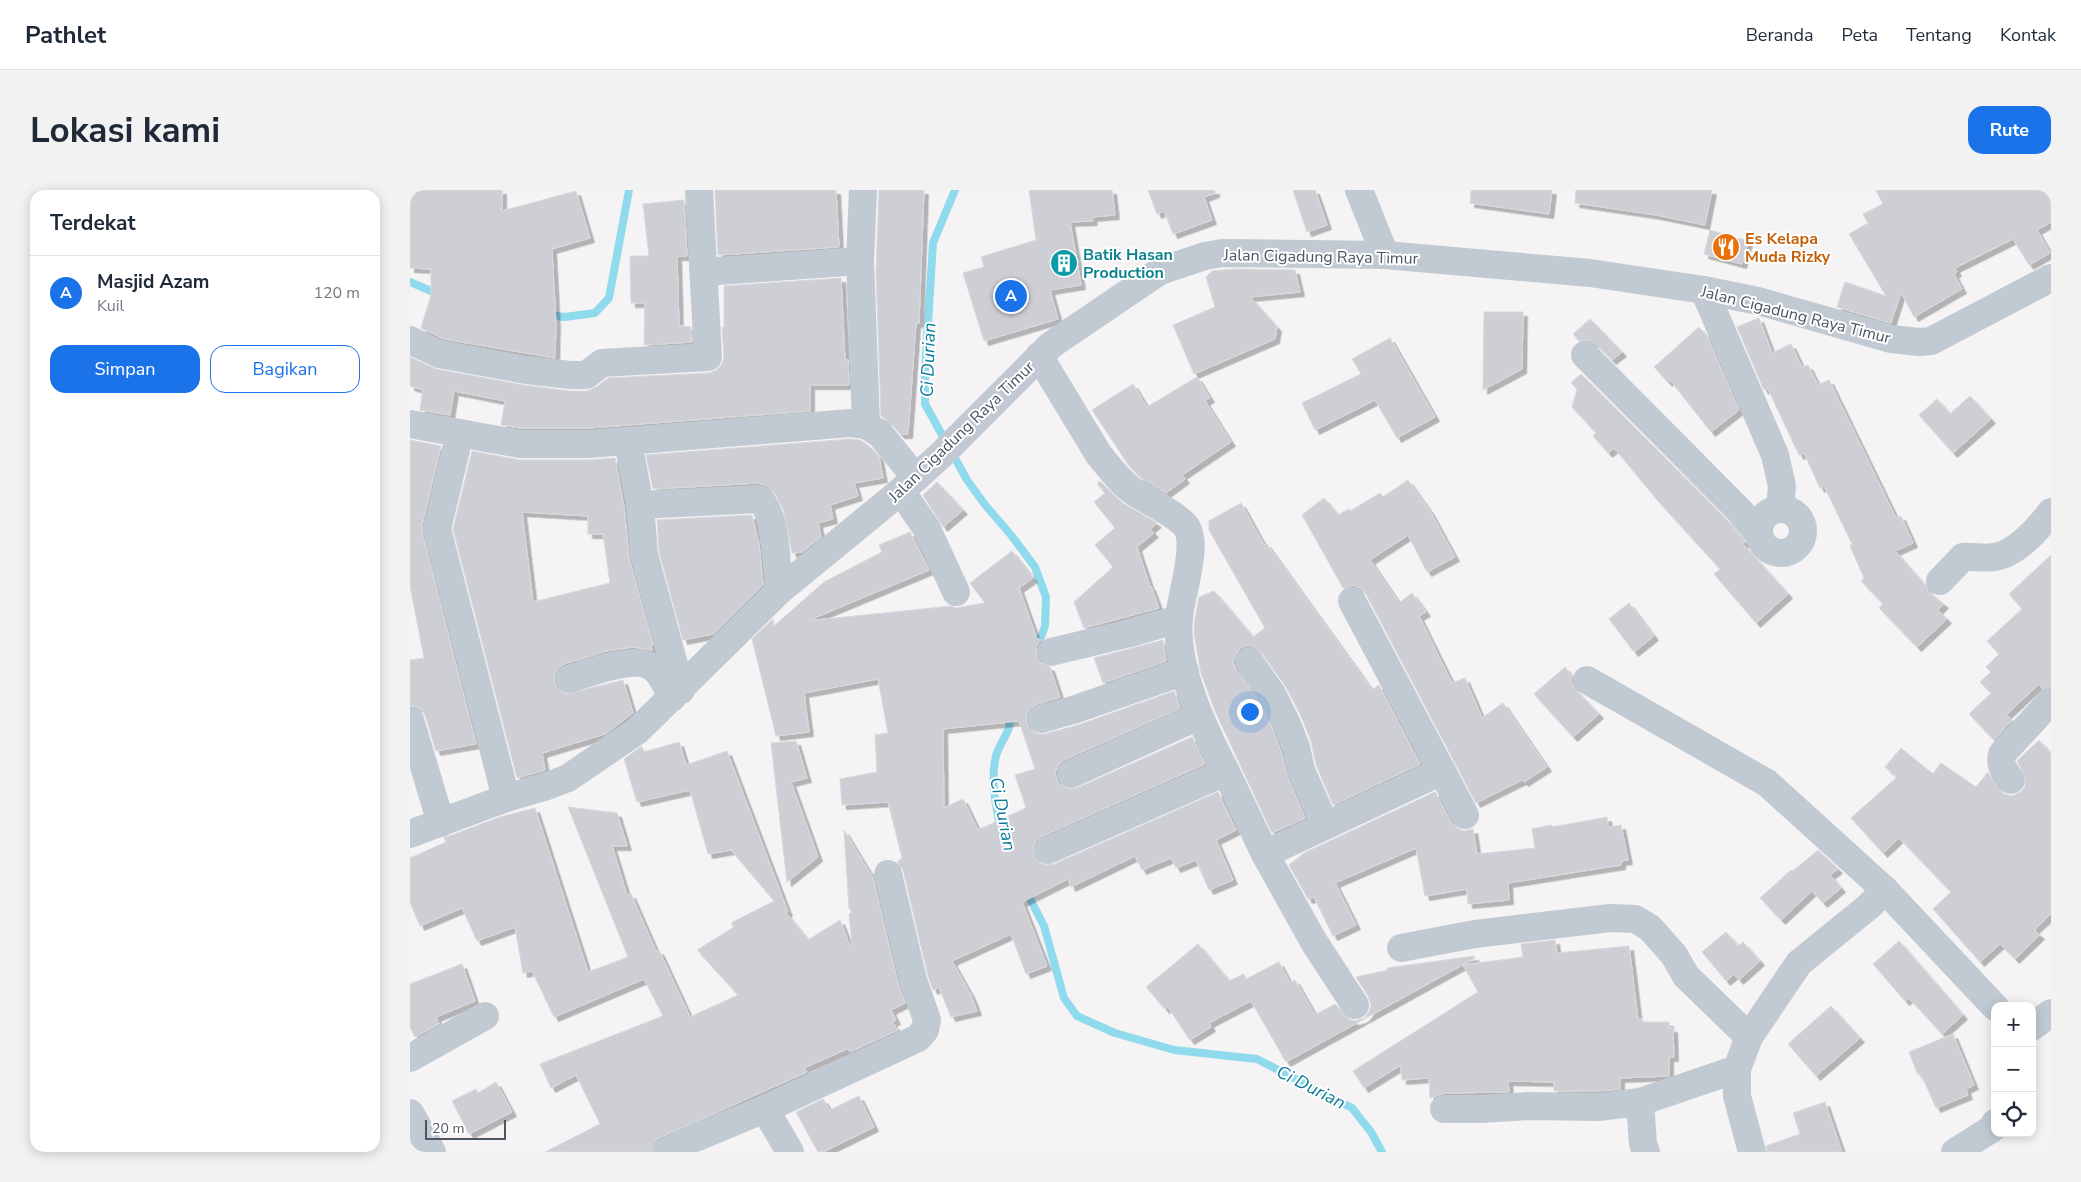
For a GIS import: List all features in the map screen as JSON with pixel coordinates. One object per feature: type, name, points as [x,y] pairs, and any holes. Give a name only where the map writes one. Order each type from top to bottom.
[{"type":"street","points":[[410,340],[439,354],[526,370],[570,375],[586,375],[602,363],[609,362],[708,357],[699,190]]},
{"type":"street","points":[[863,190],[860,261],[866,425]]},
{"type":"street","points":[[1359,190],[1385,255]]},
{"type":"street","name":"Jalan Cigadung Raya Timur","points":[[410,834],[506,798],[568,778],[637,731],[677,694],[779,592],[941,455],[1039,356],[1058,340],[1160,271],[1205,256],[1222,253],[1385,255],[1590,273],[1704,290],[1758,302],[1891,339],[1919,342],[1931,341],[2051,278]]},
{"type":"street","points":[[704,272],[860,261]]},
{"type":"street","points":[[1704,290],[1775,455],[1782,486],[1780,509]]},
{"type":"street","points":[[1585,355],[1739,510],[1758,532],[1761,540],[1773,551],[1782,552],[1790,550],[1797,545],[1803,528],[1799,520],[1788,510],[1780,509],[1771,511],[1764,516],[1758,532]]},
{"type":"street","points":[[1039,356],[1099,455],[1108,466],[1130,488],[1175,517],[1186,527],[1190,537],[1189,572],[1178,619],[1178,632],[1185,671],[1199,716],[1265,854],[1314,942],[1355,1004]]},
{"type":"street","points":[[410,424],[520,444],[628,442],[714,433],[851,423],[866,425],[880,434],[909,484],[956,592]]},
{"type":"street","points":[[460,433],[437,529],[506,798]]},
{"type":"street","points":[[628,442],[640,505],[644,555],[677,694]]},
{"type":"street","points":[[640,505],[760,499],[770,517],[779,592]]},
{"type":"street","points":[[1940,580],[1963,557],[2001,556],[2046,529]]},
{"type":"street","points":[[1352,601],[1465,815]]},
{"type":"street","points":[[1051,652],[1102,641],[1178,619]]},
{"type":"street","points":[[1249,660],[1272,694],[1286,722],[1296,747],[1301,770],[1325,825]]},
{"type":"street","points":[[570,679],[596,671],[641,662],[652,666],[677,694]]},
{"type":"street","points":[[1041,719],[1073,710],[1185,671]]},
{"type":"street","points":[[1587,680],[1767,783],[1885,890],[1991,1003]]},
{"type":"street","points":[[2011,780],[2002,766],[2000,759],[2002,754],[2051,702]]},
{"type":"street","points":[[1071,774],[1199,716]]},
{"type":"street","points":[[410,720],[440,823]]},
{"type":"street","points":[[1265,854],[1442,771]]},
{"type":"street","points":[[1048,850],[1226,772]]},
{"type":"street","points":[[666,1152],[765,1109],[918,1038],[925,1030],[927,1020],[913,980],[888,874]]},
{"type":"street","points":[[1752,1152],[1737,1096],[1737,1069],[1749,1037],[1800,963],[1868,907],[1885,890]]},
{"type":"street","points":[[1401,948],[1475,934],[1610,918],[1635,919],[1650,928],[1674,955],[1686,976],[1749,1037]]},
{"type":"street","points":[[2036,1024],[2051,1013]]},
{"type":"street","points":[[410,1058],[485,1016]]},
{"type":"street","points":[[1444,1109],[1529,1106],[1598,1107],[1640,1102],[1737,1069]]},
{"type":"street","points":[[1640,1102],[1643,1144],[1646,1152]]},
{"type":"street","points":[[765,1109],[790,1152]]},
{"type":"street","points":[[410,1113],[432,1152]]},
{"type":"street","points":[[1954,1152],[1991,1129]]},
{"type":"building","points":[[410,190],[502,190],[502,211],[576,191],[590,238],[552,249],[556,324],[555,358],[444,339],[421,328],[431,295],[431,269],[410,268]]},
{"type":"building","points":[[715,190],[836,190],[839,247],[718,255]]},
{"type":"building","points":[[879,190],[924,190],[919,323],[916,323],[908,434],[900,434],[892,424],[881,416],[876,273]]},
{"type":"building","points":[[1029,190],[1112,190],[1115,215],[1092,217],[1093,221],[1070,222],[1081,285],[1050,290],[1058,319],[984,341],[963,273],[984,267],[981,257],[1036,240]]},
{"type":"building","points":[[1148,190],[1215,190],[1215,193],[1204,197],[1212,220],[1173,234],[1164,211],[1157,214]]},
{"type":"building","points":[[1293,190],[1315,190],[1327,225],[1307,232]]},
{"type":"building","points":[[1471,190],[1552,190],[1549,214],[1470,203]]},
{"type":"building","points":[[1576,190],[1712,190],[1705,225],[1656,215],[1575,203]]},
{"type":"building","points":[[1876,190],[2046,190],[2051,199],[2051,222],[2037,230],[2050,253],[2029,265],[2013,239],[1955,268],[1957,272],[1954,274],[1962,289],[1914,317],[1901,292],[1891,323],[1837,307],[1845,282],[1886,296],[1849,234],[1868,223],[1863,214],[1883,204]]},
{"type":"building","points":[[684,200],[687,256],[677,256],[679,326],[691,327],[692,342],[644,345],[645,303],[631,303],[630,256],[649,256],[643,204]]},
{"type":"building","name":"Es Kelapa Muda Rizky","points":[[1710,230],[1748,241],[1742,264],[1704,254]]},
{"type":"building","points":[[1234,269],[1295,270],[1300,292],[1250,297],[1277,327],[1275,339],[1194,374],[1173,325],[1215,307],[1206,277],[1212,271]]},
{"type":"building","points":[[841,278],[845,360],[848,360],[849,385],[810,385],[810,411],[588,428],[521,428],[501,425],[505,401],[454,391],[450,415],[420,410],[423,390],[410,386],[410,357],[436,369],[523,385],[570,391],[587,391],[598,386],[608,378],[709,373],[717,370],[722,364],[724,357],[722,327],[724,327],[724,286]]},
{"type":"building","points":[[1484,312],[1523,312],[1522,369],[1483,390]]},
{"type":"building","points":[[1759,318],[1772,353],[1791,344],[1802,367],[1808,365],[1818,385],[1829,380],[1896,518],[1901,516],[1913,543],[1895,551],[1929,592],[1944,604],[1938,610],[1947,619],[1917,647],[1879,608],[1883,604],[1861,581],[1864,578],[1850,546],[1852,544],[1824,486],[1820,488],[1804,453],[1799,455],[1767,387],[1764,390],[1737,327]]},
{"type":"building","points":[[1590,319],[1622,352],[1612,360],[1596,344],[1589,340],[1579,341],[1573,334]]},
{"type":"building","points":[[1699,327],[1707,336],[1739,410],[1711,432],[1670,380],[1668,382],[1654,367]]},
{"type":"building","points":[[1390,338],[1435,417],[1397,438],[1375,400],[1315,430],[1302,403],[1361,374],[1352,359]]},
{"type":"building","points":[[1581,374],[1727,520],[1745,542],[1743,544],[1788,594],[1756,623],[1714,574],[1720,569],[1658,501],[1614,448],[1608,453],[1593,436],[1596,433],[1572,407],[1577,389],[1571,383]]},
{"type":"building","points":[[1197,377],[1210,398],[1205,401],[1231,442],[1182,475],[1185,479],[1166,493],[1140,477],[1129,466],[1092,410],[1133,384],[1147,407]]},
{"type":"building","points":[[1970,396],[1991,419],[1953,453],[1919,415],[1937,399],[1950,414]]},
{"type":"building","points":[[851,439],[860,440],[869,446],[879,457],[883,478],[854,483],[858,496],[830,505],[833,519],[818,523],[821,537],[802,552],[792,553],[783,509],[776,495],[766,485],[758,483],[653,489],[646,455]]},
{"type":"building","points":[[410,440],[441,446],[422,525],[422,532],[476,744],[436,751],[425,715],[420,708],[410,705],[410,660],[424,658],[410,586]]},
{"type":"building","points":[[472,451],[520,460],[615,458],[624,507],[629,559],[653,645],[651,646],[652,650],[633,647],[606,651],[564,664],[558,668],[554,675],[554,683],[558,690],[566,694],[623,680],[633,713],[605,734],[542,753],[545,770],[517,778],[453,529]],"holes":[[[522,512],[588,516],[588,534],[603,534],[610,583],[533,602]]]},
{"type":"building","points":[[1408,480],[1430,511],[1455,557],[1427,572],[1408,535],[1370,560],[1399,603],[1412,593],[1426,612],[1419,616],[1452,683],[1465,678],[1482,718],[1503,703],[1547,767],[1524,782],[1522,780],[1476,803],[1366,594],[1361,588],[1353,585],[1343,588],[1302,515],[1324,498],[1338,515],[1349,509],[1350,511],[1380,493],[1383,497]]},
{"type":"building","points":[[1100,481],[1121,502],[1157,523],[1150,529],[1154,533],[1137,547],[1159,608],[1084,628],[1074,602],[1113,567],[1095,545],[1115,528],[1094,502],[1105,493],[1097,484]]},
{"type":"building","points":[[937,482],[963,510],[943,527],[923,495]]},
{"type":"building","points":[[1241,503],[1264,545],[1266,543],[1372,690],[1379,685],[1420,764],[1333,805],[1316,765],[1311,741],[1286,687],[1261,652],[1255,647],[1248,645],[1240,648],[1233,662],[1236,670],[1259,702],[1272,728],[1287,776],[1305,818],[1272,833],[1215,711],[1201,673],[1194,635],[1199,597],[1214,591],[1253,637],[1265,628],[1209,530],[1209,521]]},
{"type":"building","points":[[752,515],[759,544],[763,585],[713,634],[683,640],[659,552],[657,520]]},
{"type":"building","points":[[910,532],[929,570],[807,621],[951,606],[955,608],[985,603],[970,583],[1012,551],[1033,578],[1019,588],[1037,639],[1041,640],[1036,647],[1036,656],[1040,663],[1050,667],[1060,697],[1030,708],[1026,715],[1026,723],[1030,730],[1038,734],[1045,734],[1078,725],[1174,691],[1180,708],[1064,760],[1058,765],[1055,773],[1057,781],[1069,789],[1077,788],[1192,737],[1205,764],[1042,836],[1036,840],[1033,848],[1034,856],[1038,862],[1046,865],[1054,864],[1218,792],[1236,830],[1216,840],[1233,880],[1209,890],[1196,860],[1176,868],[1171,858],[1142,870],[1135,856],[1071,887],[1068,879],[1022,902],[1047,966],[1026,974],[1011,934],[952,961],[971,995],[977,1011],[951,1017],[939,987],[933,990],[928,976],[903,870],[897,862],[902,858],[888,802],[842,805],[840,779],[877,772],[875,735],[888,733],[878,679],[804,693],[809,732],[776,736],[752,639],[773,619],[774,626],[824,582],[882,552],[879,545]],"holes":[[[1019,721],[1035,769],[1015,775],[1026,808],[978,830],[963,799],[944,808],[943,729]]]},
{"type":"building","points":[[2051,555],[2051,686],[2042,689],[2039,684],[2006,715],[2012,720],[1994,740],[1969,714],[1991,693],[1980,682],[1991,672],[1986,667],[1999,654],[1987,641],[2022,609],[2009,594]]},
{"type":"building","points":[[1629,603],[1654,636],[1634,652],[1609,619]]},
{"type":"building","points":[[1163,640],[1166,661],[1103,683],[1094,658]]},
{"type":"building","points":[[1565,667],[1572,676],[1571,681],[1574,688],[1599,714],[1573,737],[1534,694]]},
{"type":"building","points":[[2039,740],[2051,754],[2051,914],[2034,930],[2040,935],[2015,959],[2000,944],[1980,962],[1933,909],[1951,892],[1899,838],[1883,853],[1851,818],[1897,777],[1885,767],[1901,748],[1933,774],[1941,763],[1976,787],[1988,772],[1999,790],[2004,794],[2012,796],[2021,792],[2025,787],[2026,779],[2017,761]]},
{"type":"building","points":[[796,741],[807,778],[791,782],[818,857],[787,882],[771,743]]},
{"type":"building","points":[[679,742],[686,765],[727,751],[788,912],[786,913],[808,940],[840,920],[850,946],[852,946],[849,914],[852,912],[849,908],[844,830],[873,878],[898,984],[905,1003],[891,1010],[896,1020],[892,1022],[898,1030],[850,1052],[847,1049],[804,1068],[807,1072],[659,1138],[653,1144],[651,1152],[545,1152],[600,1124],[576,1075],[551,1088],[540,1064],[663,1016],[644,979],[554,1017],[532,971],[523,973],[515,927],[477,941],[462,908],[420,926],[410,902],[410,858],[446,842],[444,838],[500,817],[535,808],[588,972],[628,957],[568,807],[617,813],[627,846],[612,846],[627,895],[631,894],[656,951],[659,950],[690,1017],[738,995],[697,950],[734,927],[731,923],[774,901],[731,850],[708,854],[690,790],[637,802],[624,759],[642,746],[644,752]]},
{"type":"building","points":[[1435,792],[1456,828],[1464,831],[1473,829],[1477,854],[1535,848],[1532,829],[1607,817],[1608,827],[1621,825],[1628,860],[1621,861],[1621,865],[1508,883],[1509,900],[1468,904],[1467,889],[1425,896],[1416,848],[1335,883],[1356,925],[1333,936],[1314,897],[1308,899],[1289,865],[1304,853]]},
{"type":"building","points":[[1818,850],[1838,869],[1830,875],[1841,888],[1823,903],[1812,891],[1781,920],[1760,898],[1791,870],[1793,871]]},
{"type":"building","points":[[1726,932],[1738,946],[1743,942],[1760,961],[1739,980],[1734,974],[1726,981],[1702,952]]},
{"type":"building","points":[[1555,940],[1557,953],[1629,946],[1638,1019],[1642,1019],[1641,1022],[1669,1022],[1669,1028],[1673,1028],[1674,1057],[1669,1057],[1669,1076],[1620,1078],[1620,1089],[1597,1091],[1554,1091],[1554,1082],[1508,1081],[1509,1092],[1444,1093],[1430,1098],[1429,1078],[1402,1080],[1401,1065],[1364,1088],[1353,1071],[1478,992],[1463,965],[1523,957],[1521,944]]},
{"type":"building","points":[[1899,941],[1963,1015],[1942,1034],[1909,998],[1905,1001],[1873,964]]},
{"type":"building","points":[[1198,944],[1229,981],[1244,974],[1246,979],[1279,962],[1290,983],[1295,980],[1315,1015],[1335,1004],[1348,1019],[1355,1021],[1364,1018],[1369,1012],[1371,1005],[1368,996],[1356,977],[1388,970],[1387,968],[1474,956],[1475,958],[1286,1062],[1251,1001],[1209,1023],[1211,1027],[1190,1040],[1168,1007],[1165,1009],[1146,987]]},
{"type":"building","points":[[462,964],[475,1001],[436,1017],[439,1024],[415,1037],[410,1027],[410,984]]},
{"type":"building","points":[[1831,1006],[1860,1038],[1816,1076],[1788,1044]]},
{"type":"building","points":[[1953,1034],[1974,1085],[1966,1089],[1968,1095],[1936,1108],[1921,1074],[1918,1075],[1909,1052]]},
{"type":"building","points":[[496,1082],[512,1112],[469,1134],[452,1101],[476,1089],[478,1093]]},
{"type":"building","points":[[859,1096],[874,1127],[823,1152],[818,1152],[796,1112],[823,1099],[830,1110]]},
{"type":"building","points":[[1825,1102],[1842,1152],[1767,1152],[1766,1146],[1800,1134],[1793,1113]]},
{"type":"waterway","points":[[547,315],[565,317],[595,313],[609,298],[629,190]]},
{"type":"waterway","name":"Ci Durian","points":[[955,190],[933,243],[925,372],[925,404],[967,480],[1035,567],[1046,597],[1045,626],[1041,637],[1032,645]]},
{"type":"waterway","points":[[410,282],[440,295]]},
{"type":"waterway","name":"Ci Durian","points":[[1001,830],[996,803],[994,765],[1010,725],[1010,713]]},
{"type":"waterway","name":"Ci Durian","points":[[1025,889],[1044,926],[1064,998],[1077,1016],[1115,1033],[1174,1050],[1257,1059],[1352,1108],[1371,1132],[1382,1152]]},
{"type":"place","name":"Es Kelapa Muda Rizky","points":[[1726,247]]},
{"type":"place","name":"Batik Hasan Production","points":[[1064,263]]},
{"type":"place","name":"Masjid Azam","points":[[1011,296]]}]
